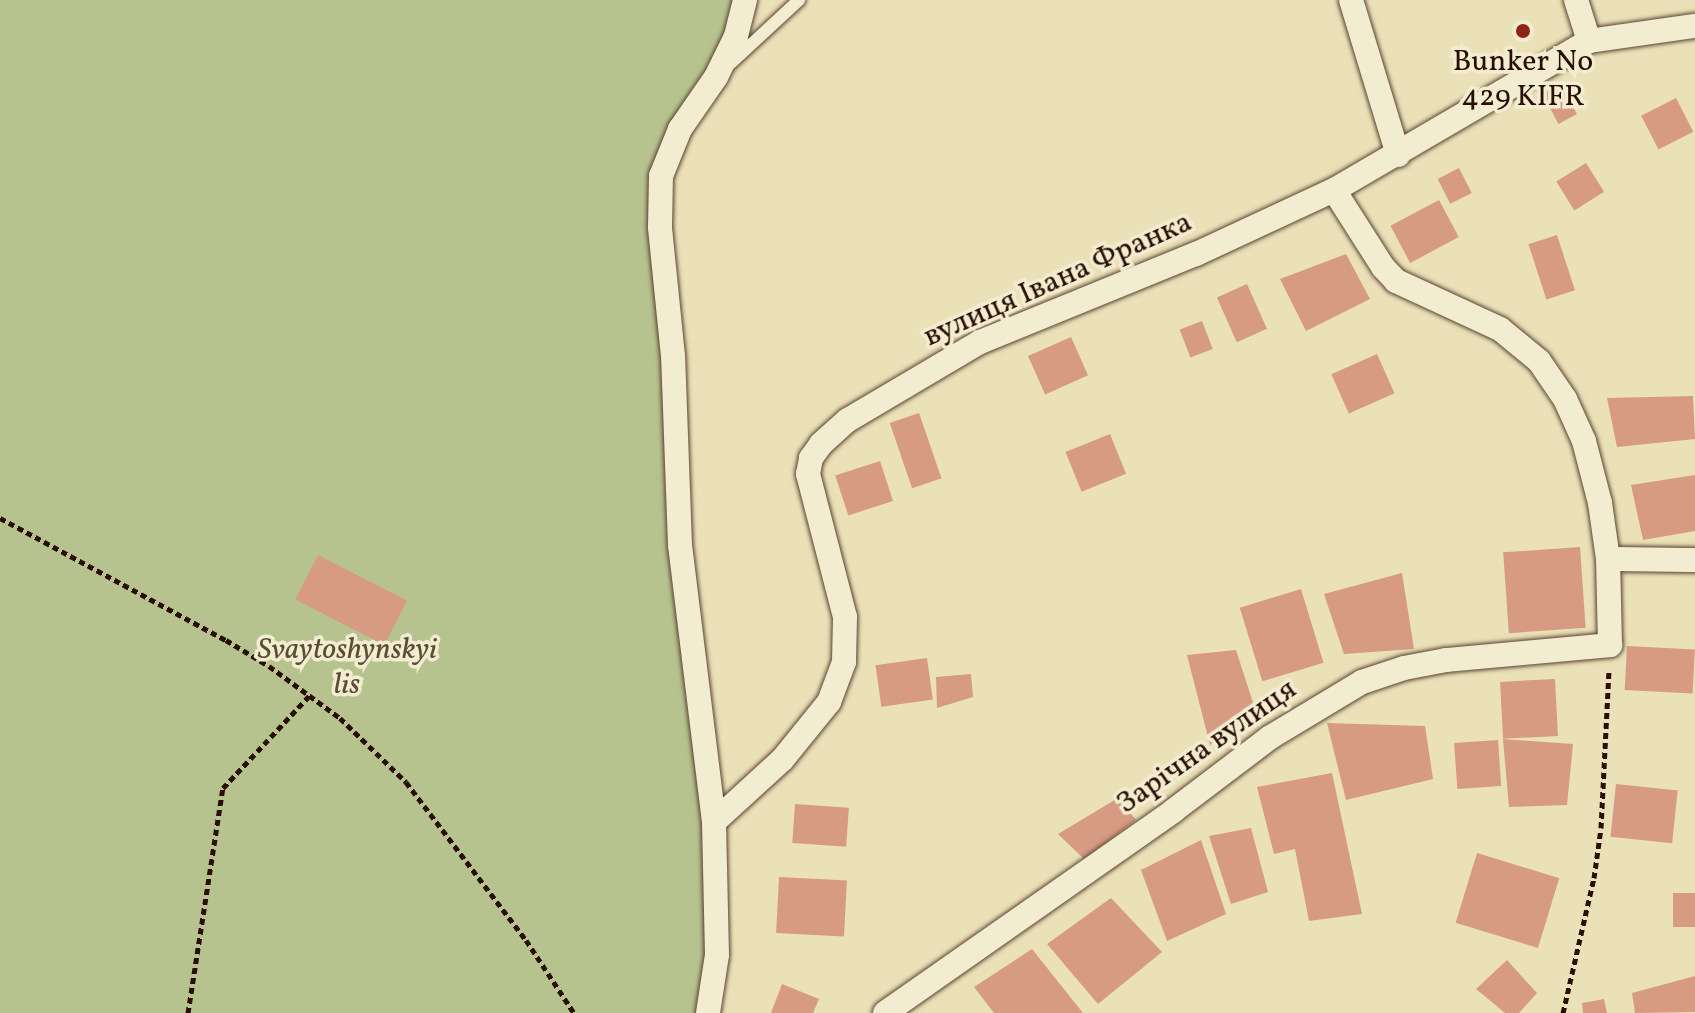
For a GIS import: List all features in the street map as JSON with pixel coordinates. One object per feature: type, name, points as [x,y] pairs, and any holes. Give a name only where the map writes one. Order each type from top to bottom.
[{"type":"street","points":[[708,1013],[717,955],[714,822],[680,545],[673,356],[660,227],[661,176],[680,129],[716,77],[736,36],[745,0]]},
{"type":"street","points":[[1351,0],[1398,155]]},
{"type":"street","points":[[1576,0],[1589,41],[1695,26]]},
{"type":"street","name":"вулиця Івана Франка","points":[[714,822],[792,748],[829,702],[844,662],[845,617],[808,474],[811,458],[821,444],[848,420],[980,342],[1196,254],[1334,190],[1589,41]]},
{"type":"street","points":[[1334,190],[1383,267],[1396,281],[1500,329],[1522,345],[1546,370],[1565,399],[1584,441],[1600,503],[1608,559],[1610,645]]},
{"type":"street","points":[[1608,559],[1695,560]]},
{"type":"street","name":"Зарічна вулиця","points":[[885,1013],[1173,811],[1269,738],[1362,682],[1404,668],[1446,660],[1610,645]]},
{"type":"lane","points":[[716,77],[799,0]]},
{"type":"path","points":[[0,518],[226,640],[310,695],[369,744],[406,782],[526,940],[574,1013]]},
{"type":"path","points":[[1563,1013],[1594,878],[1601,828],[1610,645]]},
{"type":"path","points":[[188,1013],[223,788],[310,695]]},
{"type":"green space","name":"Svaytoshynskyi lis","points":[[0,0],[745,0],[661,176],[714,822],[708,1013],[0,1013]]},
{"type":"building","points":[[1561,84],[1577,114],[1558,124],[1542,94]]},
{"type":"building","points":[[1676,98],[1693,132],[1659,150],[1641,116]]},
{"type":"building","points":[[1586,163],[1604,192],[1574,210],[1556,182]]},
{"type":"building","points":[[1459,168],[1472,193],[1450,204],[1438,179]]},
{"type":"building","points":[[1439,200],[1459,237],[1410,263],[1390,226]]},
{"type":"building","points":[[1557,235],[1575,290],[1546,299],[1528,244]]},
{"type":"building","points":[[1346,254],[1370,299],[1306,331],[1280,279]]},
{"type":"building","points":[[1247,284],[1267,329],[1237,342],[1217,297]]},
{"type":"building","points":[[1202,321],[1213,349],[1190,358],[1180,330]]},
{"type":"building","points":[[1071,337],[1088,375],[1045,394],[1028,356]]},
{"type":"building","points":[[1377,354],[1394,393],[1349,414],[1331,374]]},
{"type":"building","points":[[1693,396],[1695,439],[1617,447],[1607,398]]},
{"type":"building","points":[[919,413],[941,478],[912,488],[890,423]]},
{"type":"building","points":[[1110,434],[1126,474],[1082,492],[1065,452]]},
{"type":"building","points":[[880,461],[893,501],[848,515],[835,476]]},
{"type":"building","points":[[1695,475],[1695,531],[1643,540],[1631,485]]},
{"type":"building","points":[[1580,547],[1586,628],[1509,633],[1503,552]]},
{"type":"building","points":[[318,555],[407,600],[384,645],[295,600]]},
{"type":"building","points":[[1402,573],[1414,649],[1344,654],[1324,594]]},
{"type":"building","points":[[1301,589],[1324,663],[1262,681],[1240,608]]},
{"type":"building","points":[[1627,646],[1695,650],[1693,693],[1625,690]]},
{"type":"building","points":[[1236,650],[1256,712],[1210,745],[1187,655]]},
{"type":"building","points":[[927,658],[933,700],[881,707],[876,665]]},
{"type":"building","points":[[971,674],[973,697],[937,708],[936,677]]},
{"type":"building","points":[[1555,679],[1558,736],[1503,739],[1500,682]]},
{"type":"building","points":[[1327,723],[1425,726],[1433,779],[1346,800]]},
{"type":"building","points":[[1503,739],[1573,744],[1567,805],[1509,807]]},
{"type":"building","points":[[1498,740],[1501,786],[1457,789],[1454,743]]},
{"type":"building","points":[[1332,773],[1362,914],[1309,921],[1295,849],[1274,854],[1257,787]]},
{"type":"building","points":[[1616,784],[1678,790],[1672,843],[1610,837]]},
{"type":"building","points":[[1118,798],[1136,820],[1084,859],[1058,834]]},
{"type":"building","points":[[795,804],[849,808],[846,847],[792,843]]},
{"type":"building","points":[[1251,828],[1268,892],[1231,904],[1209,836]]},
{"type":"building","points":[[1201,840],[1226,914],[1167,941],[1141,870]]},
{"type":"building","points":[[1477,853],[1559,878],[1538,948],[1456,923]]},
{"type":"building","points":[[779,877],[847,881],[844,936],[776,933]]},
{"type":"building","points":[[1673,893],[1695,893],[1695,927],[1673,927]]},
{"type":"building","points":[[1111,898],[1162,952],[1098,1004],[1047,944]]},
{"type":"building","points":[[1032,949],[1083,1013],[994,1013],[974,987]]},
{"type":"building","points":[[1507,960],[1537,993],[1519,1013],[1505,1013],[1476,989]]},
{"type":"building","points":[[1695,976],[1695,1012],[1635,1013],[1632,993]]},
{"type":"building","points":[[782,984],[819,999],[813,1013],[771,1013]]},
{"type":"building","points":[[1604,999],[1607,1013],[1583,1013],[1582,1003]]},
{"type":"place","name":"Bunker No 429 KIFR","points":[[1523,31]]}]
